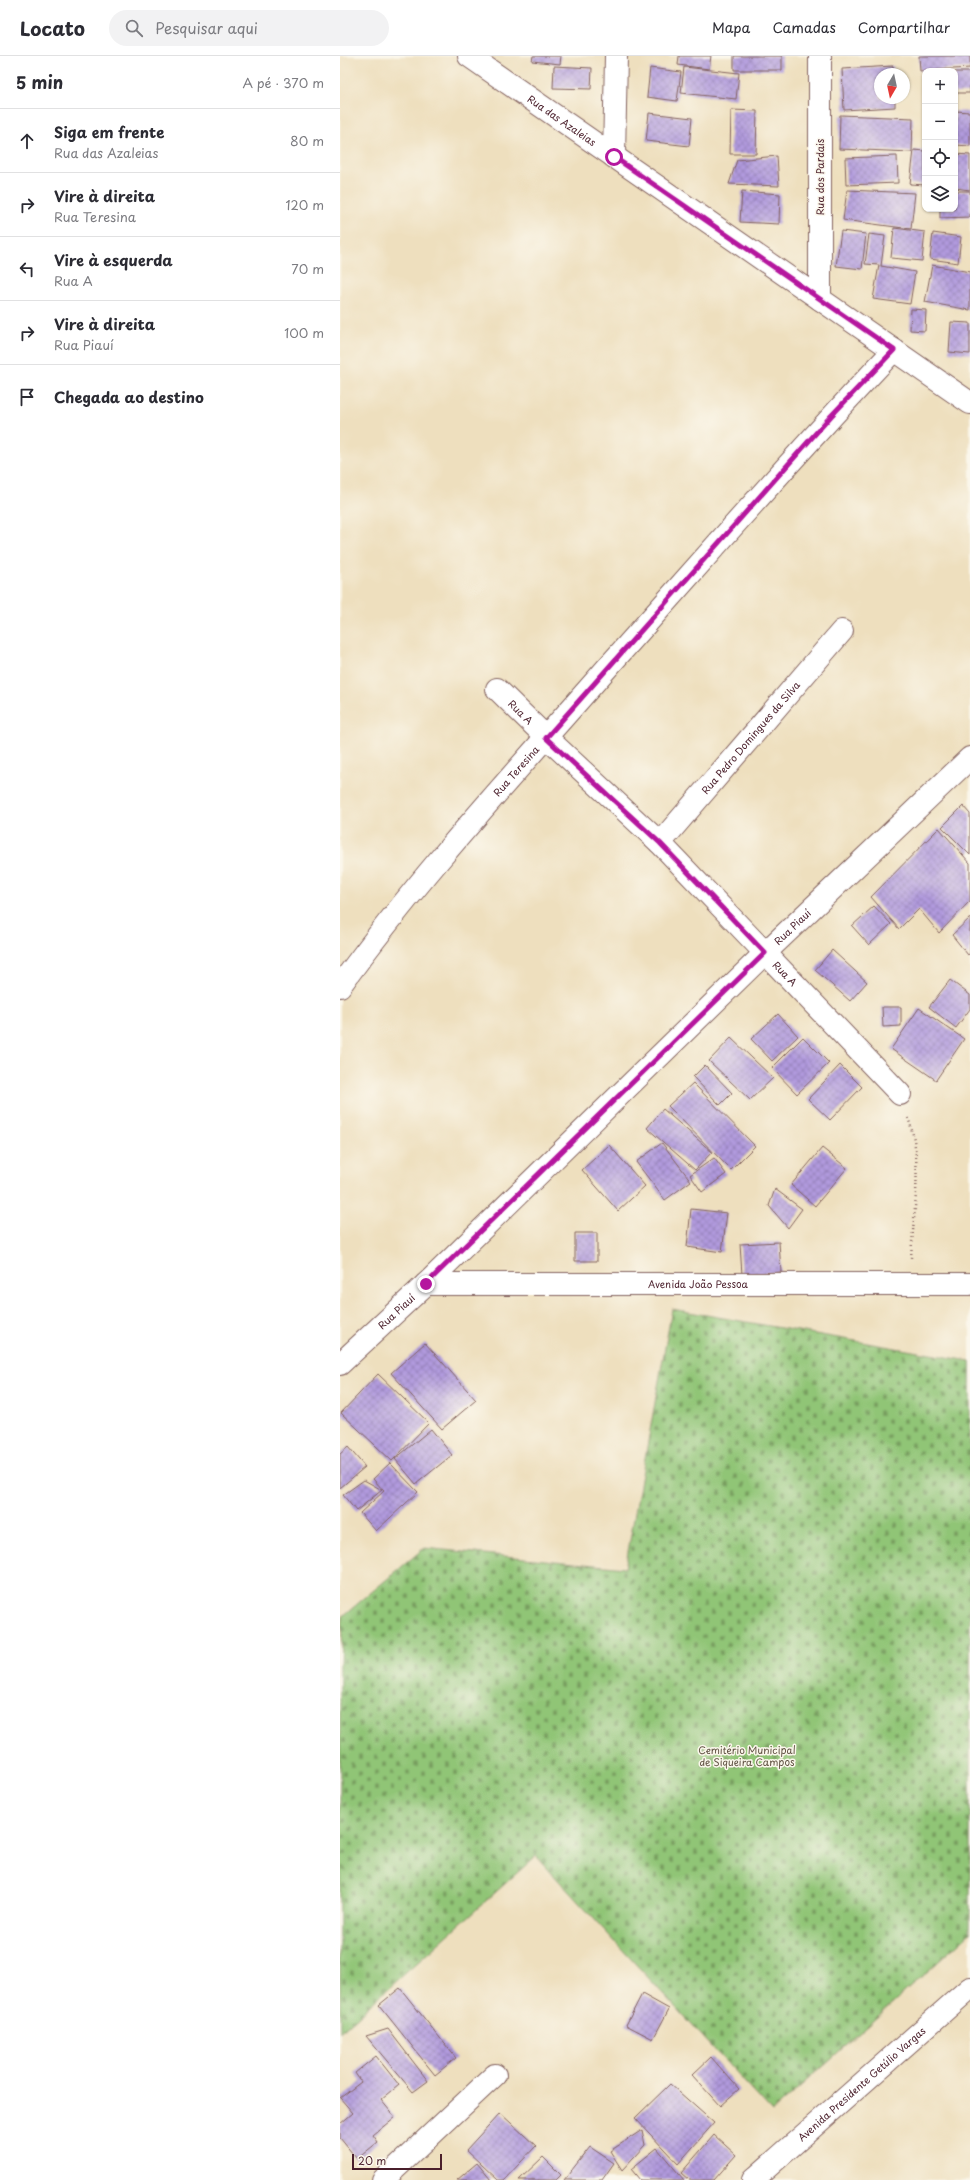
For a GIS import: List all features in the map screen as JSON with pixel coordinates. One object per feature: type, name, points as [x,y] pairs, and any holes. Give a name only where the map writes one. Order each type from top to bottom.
[{"type":"street","name":"Rua das Azaleias","points":[[469,56],[970,403]]},
{"type":"street","points":[[614,157],[616,56]]},
{"type":"street","name":"Rua dos Pardais","points":[[820,56],[820,299]]},
{"type":"street","name":"Rua Teresina","points":[[340,986],[385,925],[546,738],[826,422],[894,350]]},
{"type":"street","name":"Rua Pedro Domingues da Silva","points":[[660,843],[842,631]]},
{"type":"street","name":"Rua A","points":[[497,689],[546,738],[660,843],[900,1094]]},
{"type":"street","name":"Rua Piauí","points":[[340,1364],[426,1284],[765,953],[970,758]]},
{"type":"street","name":"Avenida João Pessoa","points":[[426,1284],[970,1284]]},
{"type":"street","name":"Avenida Presidente Getúlio Vargas","points":[[763,2177],[970,1988]]},
{"type":"street","points":[[383,2180],[495,2075]]},
{"type":"path","points":[[900,1094],[913,1131],[916,1166],[909,1284]]},
{"type":"green space","name":"Cemitério Municipal de Siqueira Campos","points":[[672,1309],[970,1361],[970,1933],[772,2112],[536,1856],[340,2032],[340,1666],[343,1616],[424,1548],[625,1568]]},
{"type":"building","points":[[533,56],[561,56],[560,64],[532,61]]},
{"type":"building","points":[[679,56],[711,56],[709,69],[678,65]]},
{"type":"building","points":[[734,56],[782,56],[782,70],[734,70]]},
{"type":"building","points":[[919,56],[970,56],[970,68],[922,68],[922,71],[920,71]]},
{"type":"building","points":[[554,66],[592,68],[591,89],[553,88]]},
{"type":"building","points":[[893,66],[893,68],[874,68],[874,104],[895,104],[895,107],[844,110],[842,69]]},
{"type":"building","points":[[684,67],[739,73],[736,99],[681,93]]},
{"type":"building","points":[[650,68],[681,72],[677,101],[647,97]]},
{"type":"building","points":[[958,72],[970,72],[970,93],[958,93]]},
{"type":"building","points":[[731,110],[757,111],[756,154],[730,154]]},
{"type":"building","points":[[958,111],[970,112],[970,146],[958,145]]},
{"type":"building","points":[[649,113],[692,118],[689,146],[646,141]]},
{"type":"building","points":[[840,115],[913,118],[912,152],[839,149]]},
{"type":"building","points":[[914,150],[922,151],[922,185],[910,184]]},
{"type":"building","points":[[958,154],[970,155],[970,190],[958,188]]},
{"type":"building","points":[[777,156],[779,186],[729,184],[737,160]]},
{"type":"building","points":[[897,156],[898,183],[846,185],[845,158]]},
{"type":"building","points":[[847,190],[915,193],[911,229],[843,220]]},
{"type":"building","points":[[742,191],[780,194],[779,224],[740,222]]},
{"type":"building","points":[[958,191],[970,191],[970,217],[940,218],[940,212],[958,212]]},
{"type":"building","points":[[894,228],[925,232],[922,261],[891,258]]},
{"type":"building","points":[[841,231],[866,234],[862,269],[836,266]]},
{"type":"building","points":[[933,233],[961,237],[958,263],[930,259]]},
{"type":"building","points":[[869,234],[885,236],[881,266],[915,272],[910,304],[873,299],[879,265],[865,264]]},
{"type":"building","points":[[932,265],[970,272],[970,310],[925,302]]},
{"type":"building","points":[[911,309],[926,310],[925,331],[910,330]]},
{"type":"building","points":[[951,322],[970,323],[970,354],[949,352]]},
{"type":"building","points":[[963,806],[970,814],[970,855],[942,827]]},
{"type":"building","points":[[939,828],[970,863],[970,901],[939,933],[919,909],[899,929],[871,897]]},
{"type":"building","points":[[874,906],[891,924],[869,945],[852,926]]},
{"type":"building","points":[[970,918],[970,953],[968,955],[952,935]]},
{"type":"building","points":[[832,950],[867,982],[850,1001],[815,970]]},
{"type":"building","points":[[950,980],[970,995],[970,1009],[956,1028],[929,1007]]},
{"type":"building","points":[[882,1007],[901,1007],[901,1026],[883,1027]]},
{"type":"building","points":[[919,1008],[964,1039],[936,1080],[891,1049]]},
{"type":"building","points":[[778,1014],[798,1036],[772,1061],[751,1039]]},
{"type":"building","points":[[803,1037],[829,1063],[797,1094],[772,1068]]},
{"type":"building","points":[[731,1038],[773,1078],[750,1100],[709,1061]]},
{"type":"building","points":[[705,1065],[732,1093],[720,1105],[693,1077]]},
{"type":"building","points":[[840,1065],[862,1087],[830,1120],[808,1099]]},
{"type":"building","points":[[693,1083],[755,1146],[731,1170],[668,1106]]},
{"type":"building","points":[[663,1109],[712,1152],[695,1170],[647,1128]]},
{"type":"building","points":[[662,1143],[691,1181],[665,1200],[636,1162]]},
{"type":"building","points":[[609,1145],[645,1186],[618,1211],[582,1170]]},
{"type":"building","points":[[822,1148],[847,1168],[815,1206],[791,1185]]},
{"type":"building","points":[[714,1158],[726,1174],[702,1192],[690,1175]]},
{"type":"building","points":[[775,1189],[802,1209],[788,1228],[769,1206]]},
{"type":"building","points":[[691,1209],[727,1213],[722,1252],[687,1247]]},
{"type":"building","points":[[575,1233],[597,1233],[597,1261],[575,1261]]},
{"type":"building","points":[[779,1242],[781,1272],[742,1275],[740,1244]]},
{"type":"building","points":[[425,1343],[476,1400],[442,1429],[391,1373]]},
{"type":"building","points":[[378,1374],[429,1423],[392,1461],[341,1413]]},
{"type":"building","points":[[431,1429],[452,1455],[416,1484],[395,1459]]},
{"type":"building","points":[[348,1447],[365,1467],[340,1488],[340,1454]]},
{"type":"building","points":[[390,1463],[418,1492],[376,1531],[360,1513],[384,1491],[373,1479]]},
{"type":"building","points":[[364,1480],[382,1490],[356,1511],[343,1495]]},
{"type":"building","points":[[400,1988],[456,2058],[435,2075],[379,2005]]},
{"type":"building","points":[[642,1994],[669,2009],[653,2039],[626,2025]]},
{"type":"building","points":[[388,2029],[428,2081],[413,2092],[366,2036]]},
{"type":"building","points":[[376,2056],[399,2085],[381,2100],[395,2117],[373,2135],[378,2142],[357,2159],[340,2138],[340,2124],[353,2113],[340,2098],[361,2082],[355,2073]]},
{"type":"building","points":[[711,2057],[739,2089],[720,2106],[692,2075]]},
{"type":"building","points":[[670,2084],[714,2123],[678,2164],[635,2118]]},
{"type":"building","points":[[500,2113],[536,2146],[504,2180],[498,2180],[466,2150]]},
{"type":"building","points":[[642,2130],[645,2145],[622,2170],[610,2151]]},
{"type":"building","points":[[714,2135],[736,2155],[714,2180],[689,2180],[681,2173]]},
{"type":"building","points":[[590,2147],[614,2163],[602,2180],[564,2180]]},
{"type":"building","points":[[657,2148],[684,2180],[640,2180],[631,2169]]},
{"type":"building","points":[[543,2157],[561,2175],[556,2180],[519,2180]]},
{"type":"building","points":[[477,2163],[491,2180],[457,2180]]},
{"type":"route","points":[[426,1284],[765,953],[660,843],[546,738],[831,416],[894,350],[614,157]]}]
